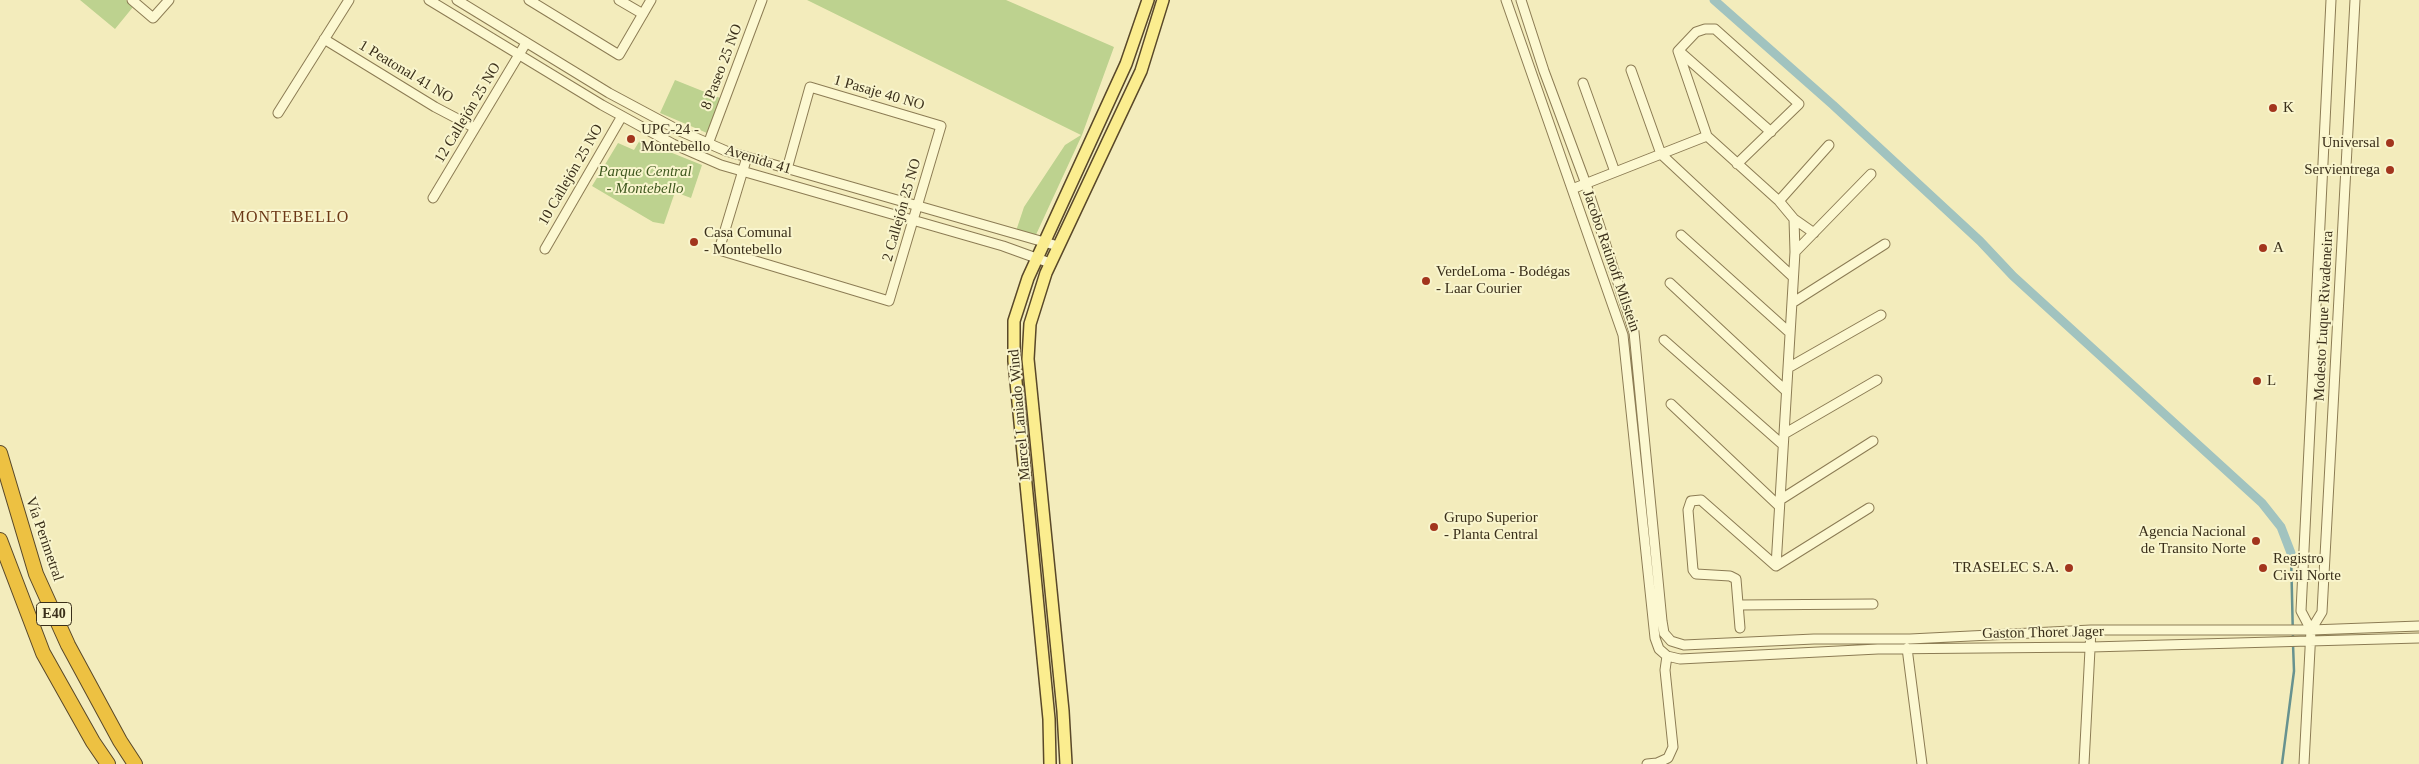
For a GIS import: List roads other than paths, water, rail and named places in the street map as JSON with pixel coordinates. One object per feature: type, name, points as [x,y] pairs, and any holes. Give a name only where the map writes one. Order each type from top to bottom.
[{"type":"highway","name":"Vía Perimetral","points":[[0,452],[36,574],[68,645],[120,741],[135,764]]},
{"type":"highway","name":"E40","points":[[0,540],[43,653],[93,742],[108,764]]},
{"type":"main road","name":"Marcel Laniado Wind","points":[[1050,764],[1050,719],[1013,346],[1014,321],[1020,300],[1037,258],[1126,64],[1148,0]]},
{"type":"main road","name":"Marcel Laniado Wind","points":[[1066,764],[1063,711],[1028,359],[1030,324],[1050,263],[1141,71],[1163,0]]},
{"type":"street","points":[[132,0],[153,18],[169,0]]},
{"type":"street","points":[[278,113],[349,0]]},
{"type":"street","name":"Avenida 41","points":[[429,0],[622,116],[673,144],[721,165],[913,220],[1050,263]]},
{"type":"street","name":"Avenida 41","points":[[456,0],[609,93],[708,144],[747,158],[1058,246]]},
{"type":"street","points":[[529,0],[619,55],[651,0]]},
{"type":"street","points":[[619,0],[643,14]]},
{"type":"street","name":"8 Paseo 25 NO","points":[[708,144],[762,0]]},
{"type":"street","name":"Jacobo Ratinoff Milstein","points":[[1506,0],[1623,335],[1655,638],[1659,649],[1667,656]]},
{"type":"street","name":"Jacobo Ratinoff Milstein","points":[[1521,0],[1544,71],[1586,184],[1634,332],[1662,621],[1664,633],[1671,641]]},
{"type":"street","name":"Modesto Luque Rivadeneira","points":[[2304,764],[2311,630],[2301,611],[2331,0]]},
{"type":"street","name":"Modesto Luque Rivadeneira","points":[[2311,630],[2322,612],[2355,0]]},
{"type":"street","points":[[468,24],[476,12]]},
{"type":"street","points":[[1678,51],[1696,32],[1714,29],[1799,104],[1737,164]]},
{"type":"street","name":"1 Peatonal 41 NO","points":[[324,39],[436,107],[475,128]]},
{"type":"street","name":"12 Callejón 25 NO","points":[[433,198],[526,43]]},
{"type":"street","points":[[1678,51],[1771,132]]},
{"type":"street","points":[[1678,51],[1707,136],[1778,201],[1794,219],[1814,233]]},
{"type":"street","points":[[1631,70],[1661,154],[1794,277]]},
{"type":"street","points":[[1584,83],[1615,172]]},
{"type":"street","name":"1 Pasaje 40 NO","points":[[787,169],[810,87],[941,126]]},
{"type":"street","name":"10 Callejón 25 NO","points":[[545,248],[622,116]]},
{"type":"street","name":"2 Callejón 25 NO","points":[[743,171],[719,250],[889,301],[941,126]]},
{"type":"street","points":[[1572,189],[1707,136]]},
{"type":"street","points":[[1778,201],[1829,145]]},
{"type":"street","points":[[743,171],[747,158]]},
{"type":"street","points":[[1795,252],[1871,174]]},
{"type":"street","points":[[1776,566],[1794,277],[1794,219]]},
{"type":"street","points":[[1681,235],[1790,333]]},
{"type":"street","points":[[1792,303],[1885,244]]},
{"type":"street","points":[[1670,283],[1786,391]]},
{"type":"street","points":[[1788,368],[1881,315]]},
{"type":"street","points":[[1664,340],[1783,445]]},
{"type":"street","points":[[1784,434],[1877,380]]},
{"type":"street","points":[[1670,404],[1780,503]]},
{"type":"street","points":[[1780,503],[1873,441]]},
{"type":"street","points":[[1640,497],[1650,496]]},
{"type":"street","points":[[1740,628],[1736,579],[1730,576],[1696,574],[1694,570],[1688,510],[1691,501],[1701,500],[1776,566]]},
{"type":"street","points":[[1776,566],[1869,508]]},
{"type":"street","points":[[1739,605],[1873,604]]},
{"type":"street","name":"Gaston Thoret Jager","points":[[1671,641],[1684,645],[1814,640],[1910,639],[2091,630],[2311,630],[2419,626]]},
{"type":"street","points":[[2084,764],[2091,630]]},
{"type":"street","name":"Gaston Thoret Jager","points":[[1667,656],[1680,659],[1907,648],[2091,647],[2419,638]]},
{"type":"street","points":[[1814,640],[1815,653]]},
{"type":"street","points":[[1907,648],[1922,764]]},
{"type":"street","points":[[1646,764],[1657,763],[1668,758],[1673,747],[1666,670],[1667,656]]},
{"type":"waterway","points":[[1714,0],[1833,105],[1980,241],[2013,276],[2262,503],[2281,527],[2291,553]]},
{"type":"waterway","points":[[2291,553],[2293,639]]},
{"type":"waterway","points":[[2282,764],[2294,671],[2293,644]]},
{"type":"place","name":"K","points":[[2273,108]]},
{"type":"place","name":"UPC-24 - Montebello","points":[[631,139]]},
{"type":"place","name":"Universal","points":[[2390,143]]},
{"type":"place","name":"Servientrega","points":[[2390,170]]},
{"type":"place","name":"Casa Comunal - Montebello","points":[[694,242]]},
{"type":"place","name":"A","points":[[2263,248]]},
{"type":"place","name":"VerdeLoma - Bodégas - Laar Courier","points":[[1426,281]]},
{"type":"place","name":"L","points":[[2257,381]]},
{"type":"place","name":"Grupo Superior - Planta Central","points":[[1434,527]]},
{"type":"place","name":"Agencia Nacional de Transito Norte","points":[[2256,541]]},
{"type":"place","name":"TRASELEC S.A.","points":[[2069,568]]},
{"type":"place","name":"Registro Civil Norte","points":[[2263,568]]},
{"type":"district","name":"MONTEBELLO","points":[[290,218]]},
{"type":"park label","name":"Parque Central - Montebello","points":[[645,180]]}]
